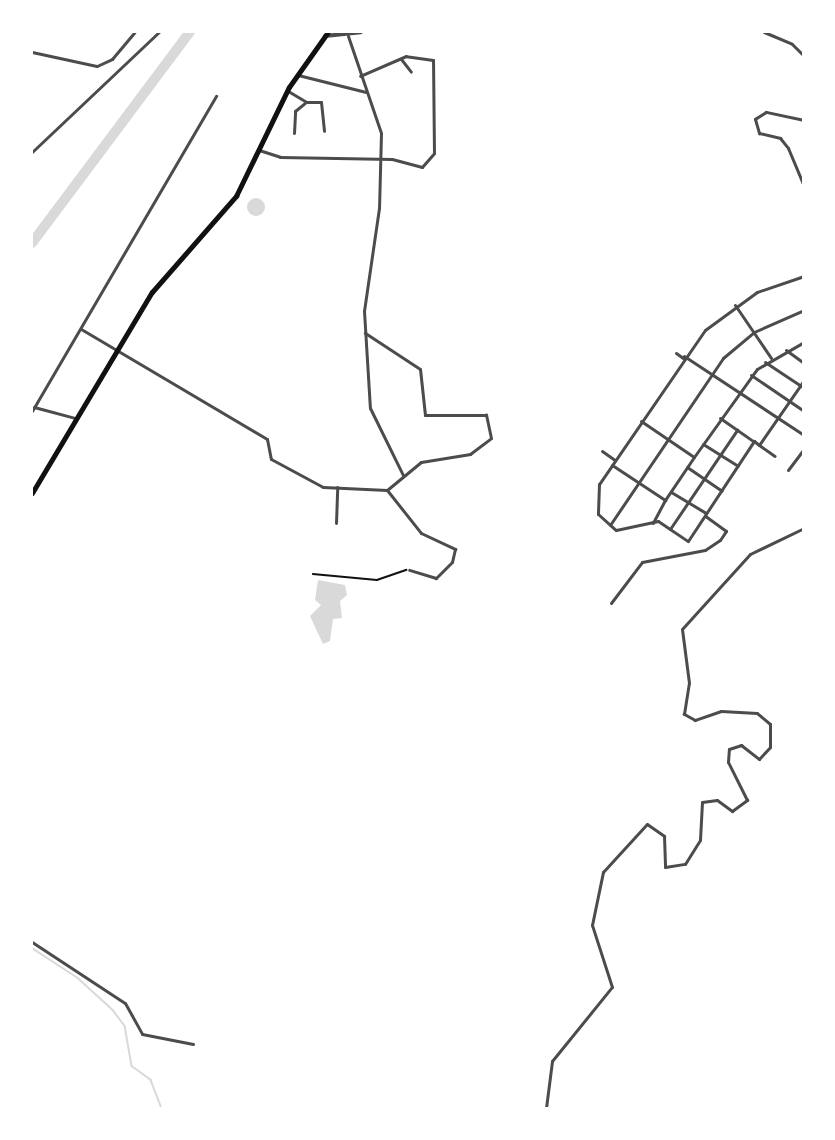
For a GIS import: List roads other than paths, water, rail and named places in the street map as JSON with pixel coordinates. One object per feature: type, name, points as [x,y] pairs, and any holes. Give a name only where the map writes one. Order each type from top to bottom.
[{"type":"highway","points":[[32,493],[152,292],[228,207],[288,91],[327,33]]},
{"type":"street","points":[[32,52],[97,66],[112,58],[135,32]]},
{"type":"street","points":[[32,152],[159,32]]},
{"type":"street","points":[[327,33],[348,36],[361,32]]},
{"type":"street","points":[[765,32],[792,44],[804,56]]},
{"type":"street","points":[[348,36],[360,76],[380,121],[382,159],[365,333],[372,416],[403,475]]},
{"type":"street","points":[[259,150],[280,157],[382,159],[422,167],[434,153],[433,60],[401,58],[360,76]]},
{"type":"street","points":[[401,58],[411,72]]},
{"type":"street","points":[[298,75],[367,92]]},
{"type":"street","points":[[288,91],[306,102],[321,102],[324,130]]},
{"type":"street","points":[[76,419],[33,407],[81,329],[216,96]]},
{"type":"street","points":[[294,133],[295,111],[306,102]]},
{"type":"street","points":[[804,120],[766,112],[755,119],[759,133],[780,138],[804,186]]},
{"type":"street","points":[[754,441],[688,540],[653,523],[619,531],[598,514],[598,486],[684,357],[735,305],[804,277],[804,242]]},
{"type":"street","points":[[735,305],[771,358]]},
{"type":"street","points":[[610,525],[711,374],[754,332],[804,310]]},
{"type":"street","points":[[81,329],[267,439],[274,461],[314,484],[387,490],[421,462],[470,454],[491,438],[491,425],[481,413],[425,415],[420,369],[365,333]]},
{"type":"street","points":[[653,523],[665,500],[751,375],[771,358],[804,342]]},
{"type":"street","points":[[786,350],[804,363]]},
{"type":"street","points":[[676,353],[804,435]]},
{"type":"street","points":[[765,362],[802,387]]},
{"type":"street","points":[[751,375],[804,411]]},
{"type":"street","points":[[759,445],[789,401],[802,387],[804,380]]},
{"type":"street","points":[[720,418],[776,456]]},
{"type":"street","points":[[641,421],[694,457]]},
{"type":"street","points":[[670,530],[737,430]]},
{"type":"street","points":[[703,444],[738,466]]},
{"type":"street","points":[[789,470],[804,449]]},
{"type":"street","points":[[602,451],[615,460]]},
{"type":"street","points":[[612,465],[665,500]]},
{"type":"street","points":[[687,467],[722,491]]},
{"type":"street","points":[[336,523],[337,487]]},
{"type":"street","points":[[387,490],[421,533],[455,549],[452,562],[436,578],[409,570]]},
{"type":"street","points":[[611,603],[642,562],[705,550],[720,540],[726,531],[671,492]]},
{"type":"street","points":[[546,1108],[552,1061],[612,987],[609,963],[591,925],[603,872],[647,824],[664,836],[665,867],[681,866],[700,840],[702,802],[717,800],[732,811],[747,800],[728,762],[729,749],[741,745],[759,759],[770,747],[770,724],[757,713],[721,711],[695,720],[684,714],[689,683],[682,628],[750,554],[804,528]]},
{"type":"street","points":[[32,942],[125,1003],[142,1034],[193,1044]]},
{"type":"waterway","points":[[32,243],[190,32]]},
{"type":"waterway","points":[[32,948],[78,978],[113,1010],[125,1026],[132,1066],[151,1080],[162,1108]]}]
